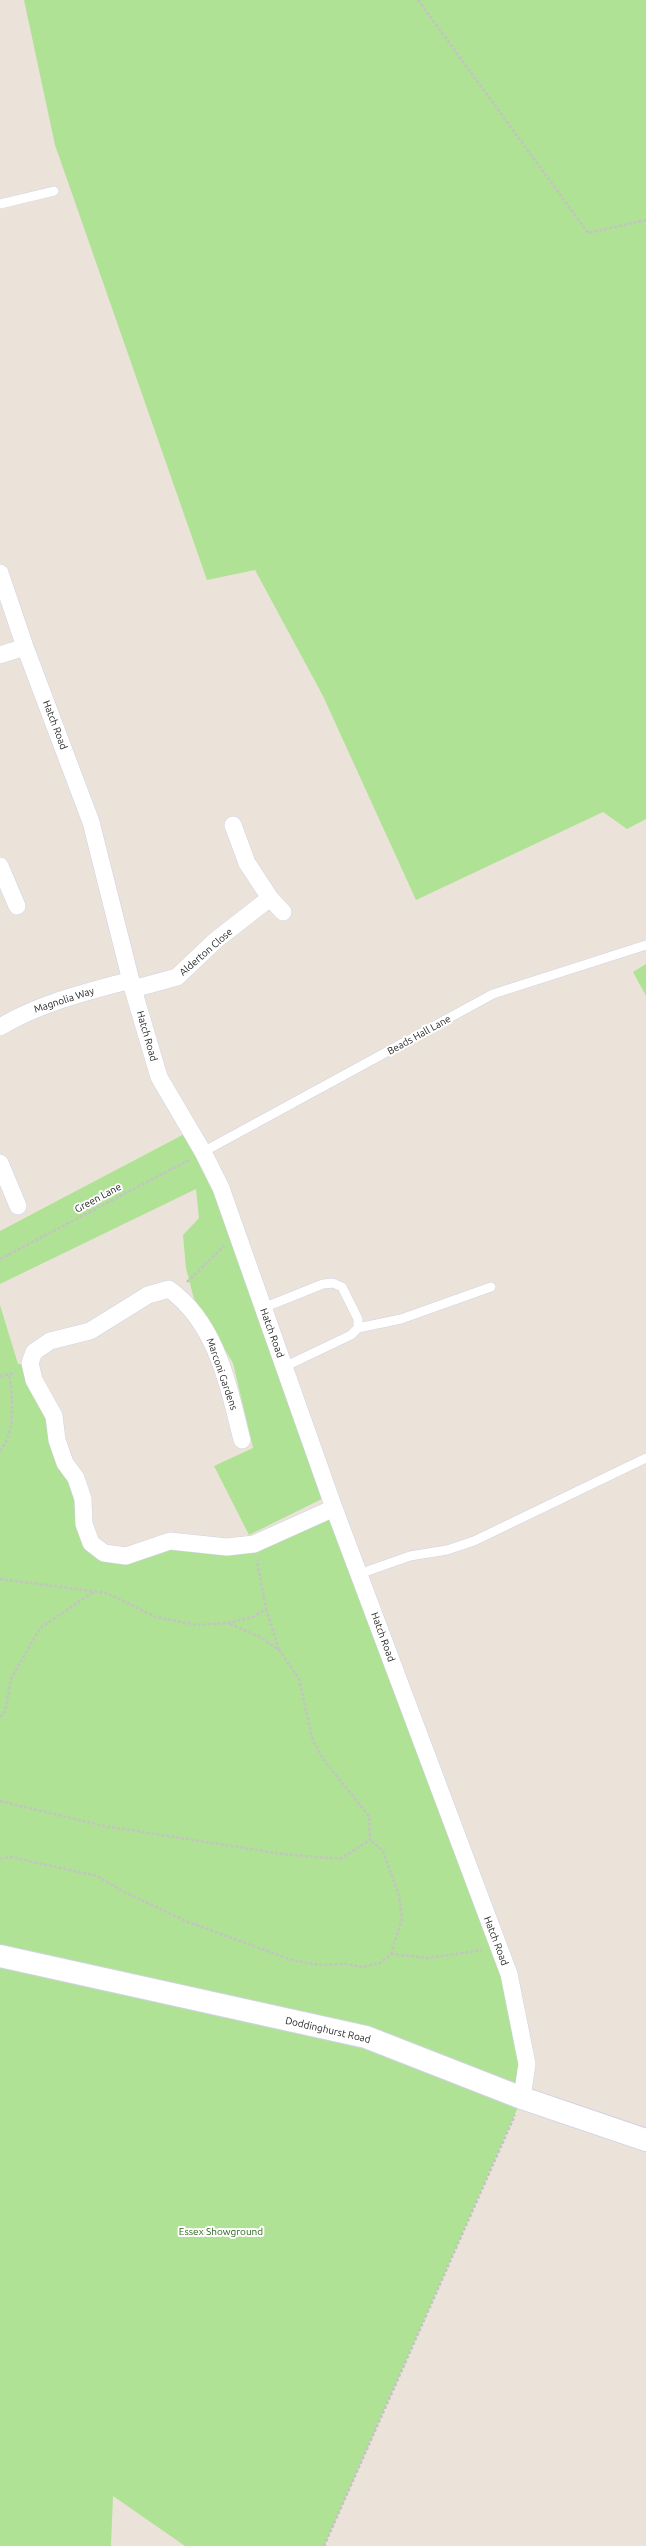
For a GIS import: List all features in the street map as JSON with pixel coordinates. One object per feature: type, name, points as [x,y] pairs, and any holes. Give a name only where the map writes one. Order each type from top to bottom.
[{"type":"street","name":"Hatch Road","points":[[0,573],[25,647],[91,822],[132,984],[159,1077],[203,1152],[221,1188],[334,1508],[509,1974],[527,2064],[522,2098]]},
{"type":"street","points":[[0,655],[25,647]]},
{"type":"street","points":[[233,825],[247,863],[270,898],[283,912]]},
{"type":"street","points":[[0,866],[17,906]]},
{"type":"street","name":"Alderton Close","points":[[132,984],[177,977],[216,940],[270,898]]},
{"type":"street","name":"Magnolia Way","points":[[0,1027],[25,1013],[46,1005],[132,984]]},
{"type":"street","points":[[0,1163],[18,1206]]},
{"type":"street","points":[[175,1293],[169,1289],[148,1296],[90,1331],[50,1341],[34,1352],[30,1363],[34,1380],[54,1416],[60,1451],[65,1463],[76,1478],[83,1499],[84,1524],[91,1543],[104,1553],[126,1556],[170,1541],[227,1547],[254,1544],[334,1508]]},
{"type":"street","name":"Marconi Gardens","points":[[175,1293],[187,1304],[211,1337],[229,1389],[242,1440]]},
{"type":"street","name":"Doddinghurst Road","points":[[0,1956],[366,2037],[522,2098],[646,2140]]},
{"type":"lane","points":[[0,204],[54,191]]},
{"type":"lane","name":"Beads Hall Lane","points":[[203,1152],[493,994],[646,945]]},
{"type":"lane","points":[[263,1308],[323,1284],[333,1282],[342,1287],[358,1319],[358,1328]]},
{"type":"lane","points":[[284,1367],[341,1341],[358,1328],[402,1319],[491,1288]]},
{"type":"lane","points":[[359,1574],[410,1556],[447,1550],[474,1541],[646,1458]]},
{"type":"path","points":[[418,0],[588,233],[646,220]]},
{"type":"path","name":"Green Lane","points":[[0,1259],[203,1152]]},
{"type":"path","points":[[175,1293],[228,1242]]},
{"type":"path","points":[[0,1451],[7,1442],[9,1428],[12,1395],[9,1375]]},
{"type":"path","points":[[0,1859],[11,1857],[96,1876],[126,1894],[188,1922],[292,1960],[319,1965],[347,1964],[362,1967],[380,1963],[391,1954],[402,1919],[399,1896],[383,1851],[370,1840],[369,1816],[326,1763],[313,1741],[299,1679],[279,1650],[266,1609],[254,1544]]},
{"type":"path","points":[[0,1579],[107,1593],[156,1617],[197,1624],[228,1623],[253,1617],[266,1609]]},
{"type":"path","points":[[0,1717],[5,1712],[10,1679],[40,1628],[93,1592]]},
{"type":"path","points":[[228,1623],[260,1637],[279,1650]]},
{"type":"path","points":[[0,1801],[104,1826],[283,1854],[340,1859],[370,1840]]},
{"type":"path","points":[[391,1954],[428,1958],[499,1947]]},
{"type":"path","points":[[324,2546],[522,2098]]},
{"type":"green space","points":[[24,0],[646,0],[646,819],[627,829],[603,812],[416,900],[323,696],[255,570],[207,580],[55,145]]},
{"type":"green space","points":[[646,964],[646,996],[633,972]]},
{"type":"green space","points":[[190,1131],[330,1495],[249,1535],[214,1466],[253,1448],[233,1363],[194,1299],[186,1268],[183,1235],[199,1218],[196,1189],[0,1284],[0,1231]]},
{"type":"green space","name":"Essex Showground","points":[[0,1305],[18,1364],[30,1364],[104,1553],[170,1541],[227,1547],[334,1508],[509,1974],[522,2098],[324,2546],[185,2546],[113,2496],[111,2546],[0,2546]]}]
